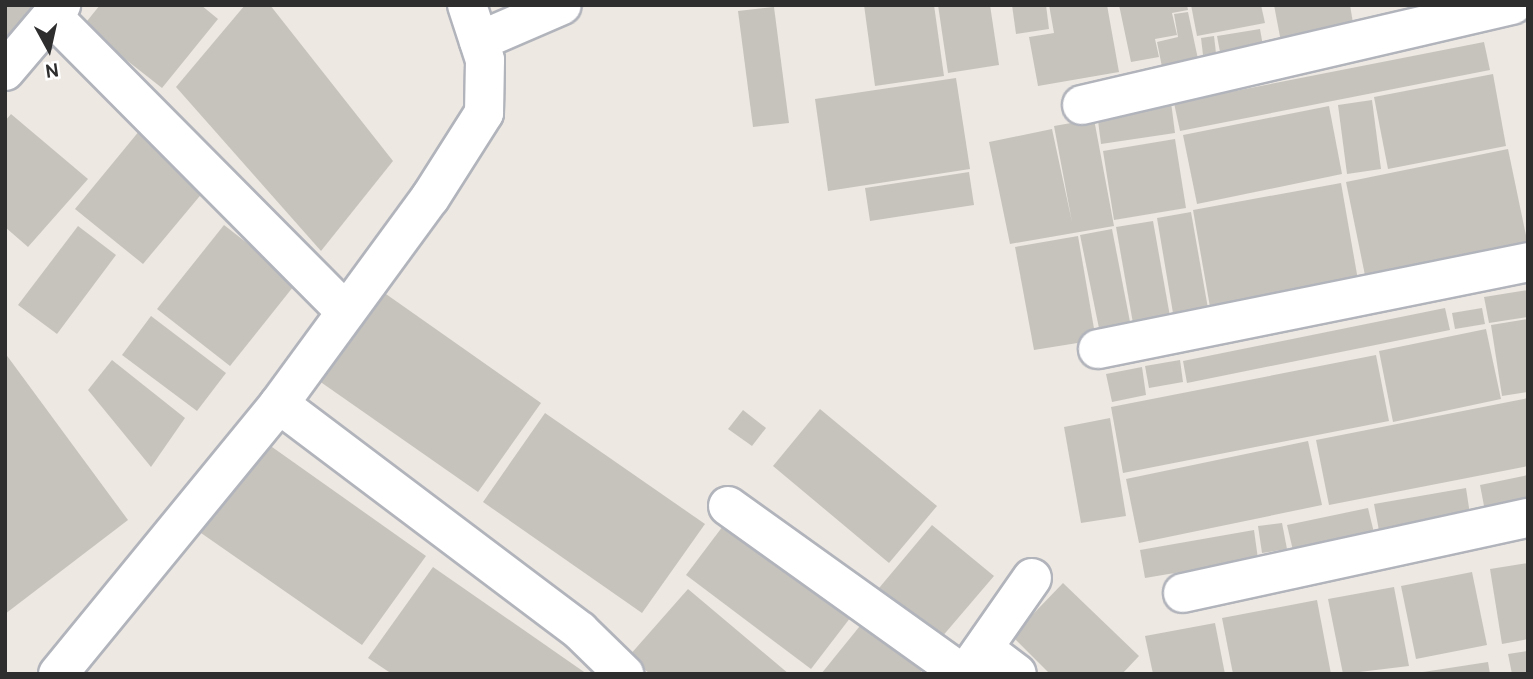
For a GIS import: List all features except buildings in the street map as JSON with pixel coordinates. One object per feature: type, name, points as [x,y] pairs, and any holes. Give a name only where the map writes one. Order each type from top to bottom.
[{"type":"street","points":[[58,674],[279,404],[430,198],[484,113],[485,60],[467,5]]},
{"type":"street","points":[[479,41],[562,5]]},
{"type":"street","points":[[1082,105],[1513,5]]},
{"type":"street","points":[[5,71],[56,11],[346,312]]},
{"type":"street","points":[[1098,349],[1528,262]]},
{"type":"street","points":[[279,404],[580,631],[625,674]]},
{"type":"street","points":[[728,506],[970,666],[1017,674]]},
{"type":"street","points":[[1184,593],[1528,518]]},
{"type":"street","points":[[970,666],[1032,578]]}]
